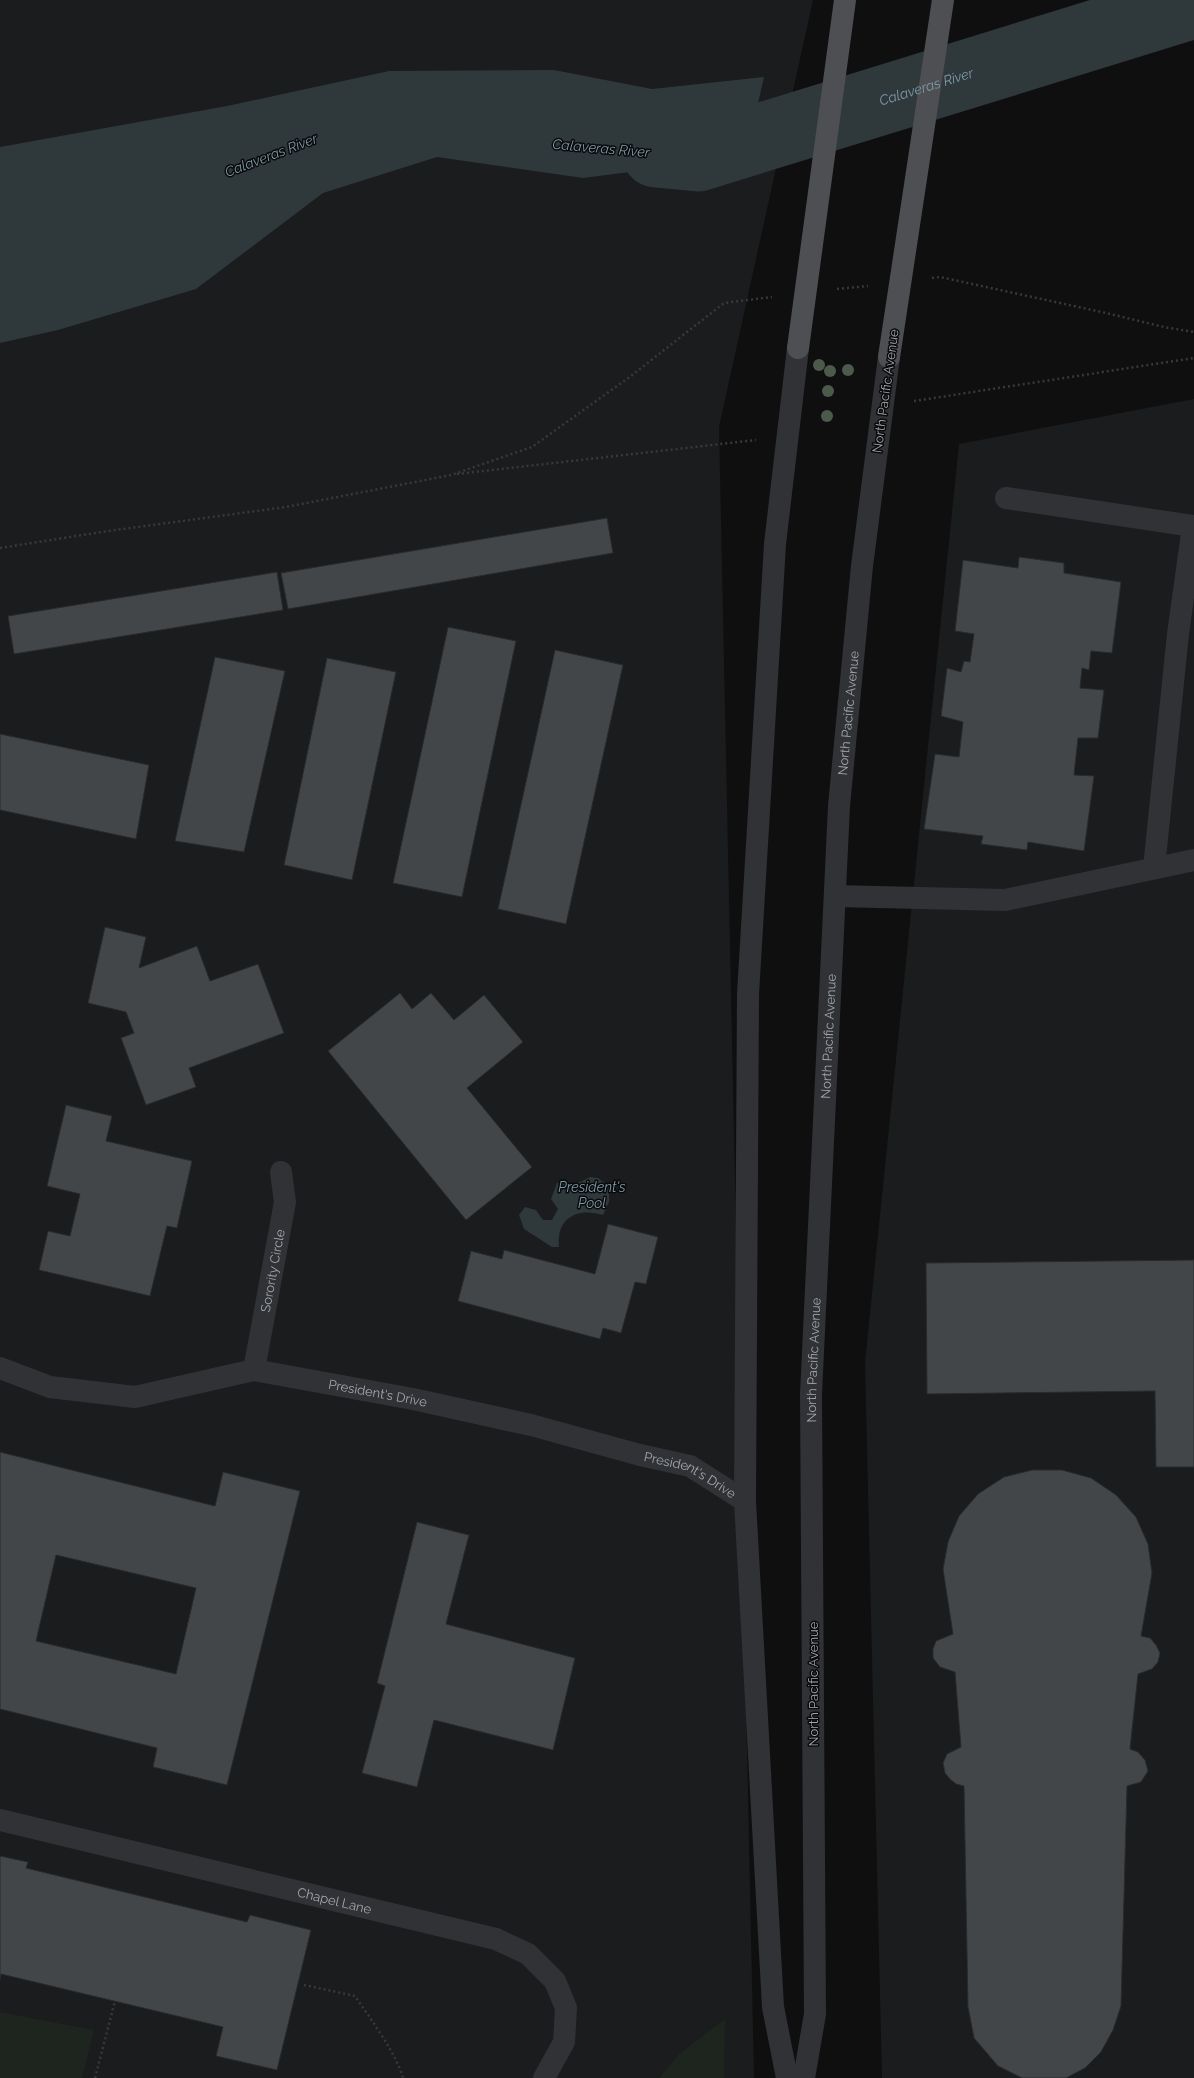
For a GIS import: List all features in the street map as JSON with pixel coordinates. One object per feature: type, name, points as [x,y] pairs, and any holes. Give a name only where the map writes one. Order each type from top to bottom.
[{"type":"main road","points":[[798,348],[845,0]]},
{"type":"main road","name":"North Pacific Avenue","points":[[889,357],[943,0]]},
{"type":"street","points":[[787,2078],[773,2007],[745,1501],[748,994],[775,544],[798,348]]},
{"type":"street","name":"North Pacific Avenue","points":[[804,2078],[815,2014],[811,1394],[835,896],[840,798],[862,566],[889,357]]},
{"type":"street","points":[[1006,498],[1192,526],[1186,632],[1154,868]]},
{"type":"street","points":[[835,896],[1005,900],[1194,860]]},
{"type":"street","name":"Sorority Circle","points":[[254,1370],[285,1202],[281,1172]]},
{"type":"street","name":"President's Drive","points":[[0,1368],[50,1386],[136,1397],[254,1370],[413,1399],[531,1424],[640,1455],[690,1466],[745,1501]]},
{"type":"street","name":"Chapel Lane","points":[[0,1820],[496,1939],[528,1954],[555,1981],[566,2008],[564,2042],[544,2078]]},
{"type":"path","points":[[924,279],[940,277],[1164,327],[1194,332]]},
{"type":"path","points":[[832,290],[870,285]]},
{"type":"path","points":[[451,475],[532,447],[631,376],[724,303],[778,296]]},
{"type":"path","points":[[882,406],[1194,358]]},
{"type":"path","points":[[0,548],[108,531],[286,507],[451,475],[787,436]]},
{"type":"path","points":[[304,1985],[355,1996],[397,2064],[403,2078]]},
{"type":"path","points":[[95,2078],[115,2001]]},
{"type":"shaded area","points":[[0,0],[813,0],[719,427],[754,2078],[0,2078]]},
{"type":"shaded area","points":[[1194,399],[1194,2078],[882,2078],[865,1362],[959,444]]},
{"type":"shaded area","points":[[0,2012],[94,2030],[82,2078],[0,2078]]},
{"type":"shaded area","points":[[725,2019],[724,2078],[659,2078],[679,2054]]},
{"type":"water","points":[[554,70],[652,89],[764,77],[746,157],[583,178],[437,157],[323,193],[196,289],[58,330],[0,343],[0,147],[227,106],[389,71]]},
{"type":"water","name":"President's Pool","points":[[590,1177],[598,1178],[609,1187],[609,1202],[603,1215],[585,1213],[570,1217],[561,1229],[559,1247],[552,1247],[524,1229],[519,1215],[525,1207],[536,1210],[543,1220],[552,1220],[558,1209],[551,1199],[557,1183],[576,1184]]},
{"type":"building","points":[[607,518],[613,553],[288,609],[281,573]]},
{"type":"building","points":[[1019,557],[1064,563],[1064,573],[1121,582],[1112,653],[1091,651],[1089,670],[1082,668],[1080,688],[1104,690],[1098,738],[1078,738],[1074,775],[1094,776],[1084,851],[1028,842],[1027,850],[981,844],[983,836],[924,829],[935,754],[959,757],[963,722],[941,716],[947,668],[961,672],[964,661],[970,662],[974,634],[955,631],[963,560],[1018,568]]},
{"type":"building","points":[[277,572],[283,610],[14,654],[8,616]]},
{"type":"building","points":[[448,627],[516,641],[462,897],[393,883]]},
{"type":"building","points":[[555,650],[623,665],[566,924],[498,909]]},
{"type":"building","points":[[215,657],[285,671],[244,852],[175,841]]},
{"type":"building","points":[[327,658],[396,672],[352,880],[284,865]]},
{"type":"building","points":[[0,734],[149,765],[136,839],[0,810]]},
{"type":"building","points":[[105,927],[146,937],[139,968],[197,946],[210,981],[258,964],[284,1033],[189,1068],[196,1087],[146,1105],[121,1038],[134,1033],[126,1012],[88,1003]]},
{"type":"building","points":[[400,993],[412,1009],[431,993],[454,1020],[484,995],[523,1042],[467,1088],[532,1167],[466,1220],[328,1051]]},
{"type":"building","points":[[66,1105],[112,1116],[106,1141],[192,1161],[177,1228],[167,1226],[150,1296],[39,1270],[48,1231],[70,1236],[80,1194],[47,1186]]},
{"type":"building","points":[[608,1224],[658,1237],[646,1284],[635,1282],[621,1333],[603,1328],[600,1339],[458,1301],[471,1251],[502,1259],[504,1250],[595,1274]]},
{"type":"building","points":[[1194,1260],[1194,1467],[1156,1467],[1155,1391],[927,1394],[926,1263]]},
{"type":"building","points":[[0,1452],[215,1506],[223,1472],[300,1491],[227,1785],[153,1767],[157,1748],[0,1709]],"holes":[[[56,1555],[196,1588],[176,1674],[36,1641]]]},
{"type":"building","points":[[1032,1470],[1062,1470],[1091,1478],[1116,1495],[1136,1517],[1148,1544],[1152,1573],[1141,1636],[1150,1638],[1160,1653],[1158,1662],[1152,1669],[1138,1674],[1130,1749],[1138,1752],[1145,1760],[1148,1771],[1141,1782],[1127,1786],[1121,2006],[1113,2030],[1101,2052],[1085,2068],[1066,2078],[1022,2078],[998,2066],[974,2038],[968,2007],[964,1786],[956,1784],[950,1779],[945,1773],[943,1763],[947,1754],[961,1747],[955,1672],[940,1667],[933,1658],[933,1649],[936,1641],[953,1634],[943,1569],[948,1542],[959,1516],[978,1494],[1004,1477]]},
{"type":"building","points":[[417,1522],[469,1535],[446,1624],[575,1658],[553,1750],[434,1720],[417,1787],[362,1773],[385,1686],[377,1683]]},
{"type":"building","points":[[0,1856],[28,1862],[26,1868],[247,1922],[250,1915],[311,1930],[277,2070],[216,2056],[223,2027],[1,1974],[0,1980]]},
{"type":"waterway","name":"Calaveras River","points":[[656,153],[698,157],[1194,4]]}]
